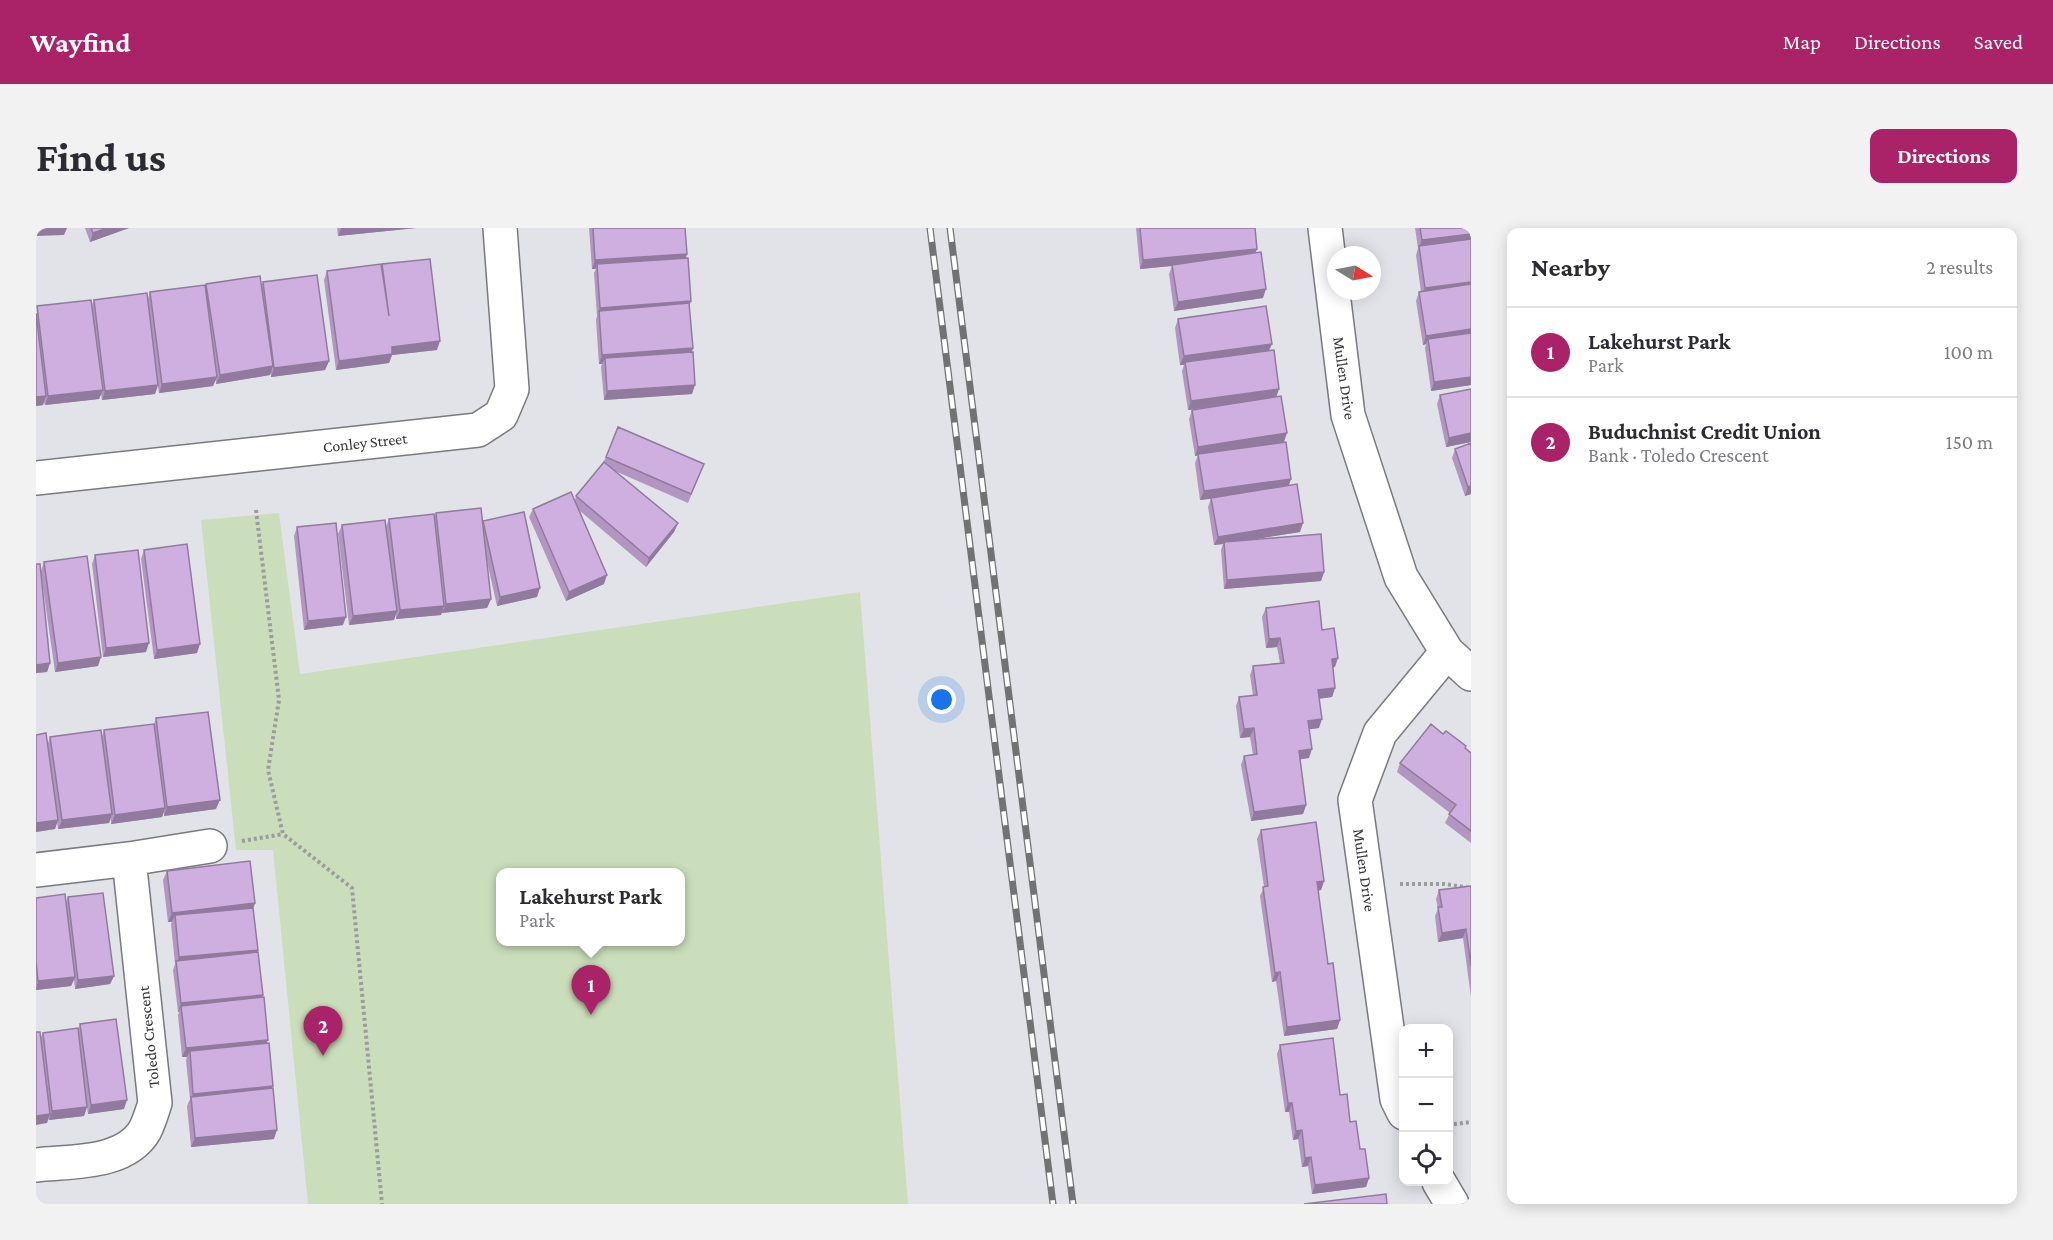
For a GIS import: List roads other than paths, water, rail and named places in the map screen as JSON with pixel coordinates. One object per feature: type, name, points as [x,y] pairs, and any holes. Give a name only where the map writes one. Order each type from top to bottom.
[{"type":"street","name":"Conley Street","points":[[36,478],[478,430],[501,416],[512,389],[501,228]]},
{"type":"street","name":"Mullen Drive","points":[[1325,228],[1348,415],[1401,577],[1447,652],[1471,674]]},
{"type":"street","name":"Mullen Drive","points":[[1399,1103],[1355,800],[1380,733],[1447,652]]},
{"type":"street","points":[[36,870],[129,859],[210,846]]},
{"type":"street","name":"Toledo Crescent","points":[[36,1165],[95,1160],[121,1151],[145,1131],[155,1103],[129,859]]},
{"type":"street","points":[[1441,1186],[1452,1204]]},
{"type":"railway","points":[[930,228],[1053,1204]]},
{"type":"railway","points":[[950,228],[1073,1204]]},
{"type":"place","name":"Lakehurst Park","points":[[591,1015]]},
{"type":"place","name":"Buduchnist Credit Union","points":[[323,1056]]}]
